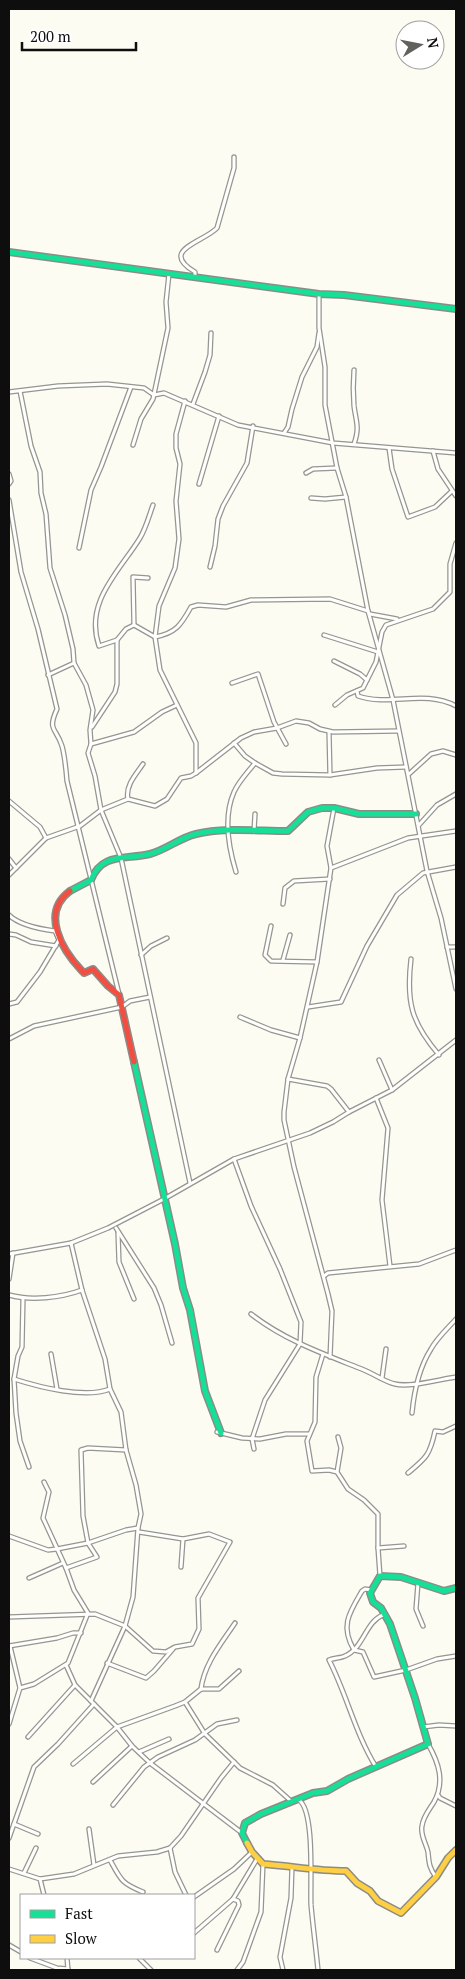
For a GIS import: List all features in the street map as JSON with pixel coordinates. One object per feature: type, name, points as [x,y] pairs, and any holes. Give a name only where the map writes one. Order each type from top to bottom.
[{"type":"street","points":[[195,276],[195,272],[182,261],[182,252],[187,246],[217,228],[234,168],[234,157]]},
{"type":"street","points":[[9,252],[43,259],[195,276],[319,294],[344,295],[456,309]]},
{"type":"street","points":[[133,445],[141,419],[154,395],[168,328],[166,302],[170,274]]},
{"type":"street","points":[[284,433],[288,427],[293,404],[302,378],[317,347],[319,294]]},
{"type":"street","points":[[319,328],[325,367],[325,404],[337,468],[346,497],[350,526],[378,652],[393,700],[427,871],[456,989]]},
{"type":"street","points":[[193,404],[210,355],[212,334]]},
{"type":"street","points":[[354,370],[354,405],[358,432],[354,444]]},
{"type":"street","points":[[9,392],[58,386],[107,384],[144,388],[154,395],[164,393],[193,404],[238,425],[253,426],[333,443],[456,453]]},
{"type":"street","points":[[79,548],[90,490],[102,467],[131,387]]},
{"type":"street","points":[[20,391],[31,446],[40,472],[41,493],[46,514],[50,568],[65,615],[73,649],[74,664],[86,685],[93,710],[90,730],[91,744],[88,753],[95,776],[101,810],[121,858],[190,1184]]},
{"type":"street","points":[[185,401],[176,434],[176,448],[180,464],[176,501],[179,539],[175,568],[159,606],[155,637],[160,670],[196,743],[196,773]]},
{"type":"street","points":[[199,484],[219,416]]},
{"type":"street","points":[[210,567],[218,519],[223,506],[247,463],[253,426]]},
{"type":"street","points":[[389,448],[392,469],[408,517],[435,507],[452,491]]},
{"type":"street","points":[[433,451],[436,465],[456,496]]},
{"type":"street","points":[[306,473],[313,469],[337,468]]},
{"type":"street","points":[[9,474],[11,480],[9,484]]},
{"type":"street","points":[[311,498],[346,497]]},
{"type":"street","points":[[9,500],[21,572],[57,709],[52,721],[52,727],[62,745],[67,781],[80,826],[122,1007],[175,1244],[183,1288],[190,1310],[194,1339],[200,1355],[205,1391],[219,1432],[252,1439],[286,1434],[309,1434]]},
{"type":"street","points":[[134,625],[126,629],[117,640],[99,646],[94,628],[100,598],[116,570],[140,539],[153,505]]},
{"type":"street","points":[[335,705],[347,695],[363,688],[376,662],[382,632],[386,625],[433,609],[450,592],[450,564],[456,543]]},
{"type":"street","points":[[134,625],[133,578],[148,578]]},
{"type":"street","points":[[134,625],[155,637],[168,634],[180,625],[192,608],[198,605],[226,607],[251,600],[330,599],[369,613],[398,620]]},
{"type":"street","points":[[324,636],[378,652]]},
{"type":"street","points":[[90,730],[115,692],[117,684],[117,640]]},
{"type":"street","points":[[334,661],[360,674],[367,680]]},
{"type":"street","points":[[48,674],[74,664]]},
{"type":"street","points":[[232,683],[258,674],[277,728],[286,744]]},
{"type":"street","points":[[357,691],[358,696],[370,700],[393,700],[411,697],[439,698],[456,706]]},
{"type":"street","points":[[91,744],[134,732],[162,712],[177,706]]},
{"type":"street","points":[[9,875],[46,838],[80,826],[101,810],[128,799],[158,806],[167,798],[181,778],[196,773],[234,743],[254,732],[277,728],[296,721],[310,723],[329,732],[398,731]]},
{"type":"street","points":[[329,732],[330,775]]},
{"type":"street","points":[[234,743],[254,763],[273,773],[330,775],[377,768],[406,767]]},
{"type":"street","points":[[409,774],[431,754],[443,751],[456,755]]},
{"type":"street","points":[[236,872],[230,853],[227,831],[234,791],[254,763]]},
{"type":"street","points":[[128,799],[129,785],[143,764]]},
{"type":"street","points":[[419,825],[437,805],[456,794]]},
{"type":"street","points":[[9,801],[40,827],[46,838]]},
{"type":"street","points":[[91,880],[92,875],[101,864],[108,860],[154,853],[194,835],[227,831],[288,831],[308,812],[322,808],[334,808],[359,814],[416,814]]},
{"type":"street","points":[[330,1357],[332,1311],[288,1139],[284,1112],[288,1079],[308,1007],[317,962],[330,879],[331,868],[328,846],[334,808]]},
{"type":"street","points":[[254,831],[255,814]]},
{"type":"street","points":[[331,868],[408,838],[456,831]]},
{"type":"street","points":[[9,859],[16,868]]},
{"type":"street","points":[[308,1007],[341,1002],[382,917],[397,896],[427,871],[456,866]]},
{"type":"street","points":[[283,904],[285,888],[294,882],[330,879]]},
{"type":"street","points":[[9,1004],[17,1002],[40,972],[57,943],[56,907],[76,886],[91,880]]},
{"type":"street","points":[[9,915],[14,920],[40,929],[54,931],[57,943],[80,970],[84,973],[93,969],[119,995]]},
{"type":"street","points":[[271,926],[265,955],[271,960],[317,962]]},
{"type":"street","points":[[9,934],[31,942],[57,943]]},
{"type":"street","points":[[283,960],[290,935]]},
{"type":"street","points":[[141,955],[151,946],[167,938]]},
{"type":"street","points":[[447,947],[456,947]]},
{"type":"street","points":[[411,959],[409,976],[411,1006],[424,1038],[439,1055]]},
{"type":"street","points":[[9,1039],[34,1026],[122,1007],[130,1001],[150,997]]},
{"type":"street","points":[[240,1017],[271,1030],[300,1038]]},
{"type":"street","points":[[9,1279],[11,1253],[72,1243],[124,1221],[234,1159],[310,1133],[392,1090],[456,1040]]},
{"type":"street","points":[[379,1060],[392,1090]]},
{"type":"street","points":[[288,1079],[326,1086],[331,1089],[349,1112]]},
{"type":"street","points":[[376,1098],[388,1128],[382,1200],[390,1266]]},
{"type":"street","points":[[234,1159],[251,1206],[301,1322],[300,1344],[265,1400],[252,1439],[254,1450]]},
{"type":"street","points":[[124,1221],[117,1230],[119,1262],[134,1300]]},
{"type":"street","points":[[108,1228],[117,1230],[154,1288],[172,1343]]},
{"type":"street","points":[[9,1838],[34,1767],[58,1744],[92,1702],[107,1663],[125,1626],[133,1597],[141,1514],[136,1485],[126,1450],[121,1412],[110,1390],[105,1359],[82,1290],[72,1243]]},
{"type":"street","points":[[324,1276],[328,1273],[419,1264],[456,1250]]},
{"type":"street","points":[[9,1295],[23,1299],[64,1295],[82,1290]]},
{"type":"street","points":[[23,1299],[22,1347],[18,1356],[14,1379],[20,1441],[29,1467]]},
{"type":"street","points":[[251,1314],[272,1330],[300,1344],[396,1384],[418,1383],[456,1377]]},
{"type":"street","points":[[412,1414],[414,1393],[431,1349],[456,1319]]},
{"type":"street","points":[[382,1378],[386,1349]]},
{"type":"street","points":[[50,1354],[57,1389]]},
{"type":"street","points":[[323,1354],[316,1377],[315,1422],[307,1441],[312,1471],[329,1470],[337,1472]]},
{"type":"street","points":[[14,1379],[85,1393],[101,1393],[110,1390]]},
{"type":"street","points":[[408,1473],[424,1458],[432,1447],[435,1431],[444,1432],[456,1426]]},
{"type":"street","points":[[338,1437],[341,1448],[337,1472],[348,1489],[364,1500],[378,1514],[380,1576],[371,1590],[373,1602],[381,1608],[383,1615],[390,1624],[428,1744],[440,1773],[438,1795],[427,1813],[421,1829],[430,1869],[436,1877]]},
{"type":"street","points":[[66,1568],[97,1557],[88,1543],[83,1516],[81,1450],[88,1448],[126,1450]]},
{"type":"street","points":[[44,1482],[49,1492],[43,1518],[74,1590],[88,1612]]},
{"type":"street","points":[[9,1536],[48,1550],[88,1543],[126,1530],[138,1530],[183,1539],[208,1534],[230,1542],[198,1598],[199,1629],[192,1644],[175,1646],[166,1652],[153,1651],[125,1626],[106,1616],[88,1612],[26,1618],[9,1617]]},
{"type":"street","points":[[181,1567],[183,1539]]},
{"type":"street","points":[[378,1548],[404,1546]]},
{"type":"street","points":[[28,1578],[63,1563]]},
{"type":"street","points":[[380,1576],[401,1577],[444,1591],[456,1588]]},
{"type":"street","points":[[418,1583],[416,1609],[423,1626]]},
{"type":"street","points":[[354,1650],[347,1636],[346,1625],[348,1617],[362,1591],[365,1589],[371,1590]]},
{"type":"street","points":[[20,1688],[34,1684],[66,1665],[81,1633],[88,1612]]},
{"type":"street","points":[[376,1767],[360,1739],[340,1681],[329,1660],[346,1656],[354,1650],[375,1618],[383,1615]]},
{"type":"street","points":[[200,1690],[211,1659],[235,1623]]},
{"type":"street","points":[[9,1724],[20,1688],[10,1646],[81,1633]]},
{"type":"street","points":[[107,1663],[146,1678],[175,1646]]},
{"type":"street","points":[[354,1650],[363,1652],[374,1677],[406,1670],[437,1659],[456,1656]]},
{"type":"street","points":[[66,1665],[75,1685],[117,1727],[132,1746],[150,1763],[203,1805],[242,1833],[252,1852],[263,1864],[312,1868],[325,1871],[346,1871],[357,1883],[370,1891],[378,1901],[401,1913],[436,1877],[448,1858],[456,1850]]},
{"type":"street","points":[[73,1764],[117,1727],[185,1702],[200,1690],[220,1689],[240,1671]]},
{"type":"street","points":[[28,1737],[75,1685]]},
{"type":"street","points":[[185,1702],[205,1734],[240,1768],[273,1785],[292,1802]]},
{"type":"street","points":[[113,1805],[136,1775],[150,1763],[205,1734],[217,1724],[237,1720]]},
{"type":"street","points":[[423,1727],[439,1725],[456,1726]]},
{"type":"street","points":[[139,1752],[169,1739]]},
{"type":"street","points":[[242,1833],[246,1823],[251,1819],[314,1792],[327,1790],[428,1744]]},
{"type":"street","points":[[94,1782],[132,1746]]},
{"type":"street","points":[[9,1868],[40,1879],[74,1874],[118,1856],[157,1852],[170,1848],[181,1836],[234,1762]]},
{"type":"street","points":[[438,1795],[440,1798],[456,1806]]},
{"type":"street","points":[[298,1800],[300,1799],[307,1814],[312,1868],[311,1905],[318,1970]]},
{"type":"street","points":[[14,1824],[38,1834]]},
{"type":"street","points":[[89,1829],[94,1865]]},
{"type":"street","points":[[24,1873],[36,1848]]},
{"type":"street","points":[[170,1848],[175,1872],[186,1894]]},
{"type":"street","points":[[195,1896],[234,1869],[252,1852]]},
{"type":"street","points":[[195,1930],[233,1899],[257,1859]]},
{"type":"street","points":[[110,1860],[121,1880],[126,1885],[143,1892]]},
{"type":"street","points":[[237,1970],[243,1962],[261,1912],[263,1864]]},
{"type":"street","points":[[283,1970],[280,1957],[292,1898],[292,1867]]},
{"type":"street","points":[[40,1879],[44,1894]]},
{"type":"street","points":[[217,1950],[239,1905],[238,1901],[233,1899]]},
{"type":"street","points":[[9,1945],[20,1951]]},
{"type":"street","points":[[33,1959],[68,1970]]},
{"type":"street","points":[[140,1959],[151,1970]]},
{"type":"traffic: fast","points":[[9,252],[319,294],[344,295],[456,309]]},
{"type":"traffic: fast","points":[[70,891],[91,880],[101,865],[108,861],[150,854],[196,834],[230,830],[288,831],[308,812],[322,808],[334,808],[359,814],[416,814]]},
{"type":"traffic: fast","points":[[134,1062],[175,1244],[183,1288],[190,1310],[205,1391],[221,1433]]},
{"type":"traffic: fast","points":[[247,1843],[242,1833],[245,1823],[261,1814],[313,1793],[327,1791],[348,1779],[428,1744],[390,1624],[381,1608],[373,1602],[370,1593],[380,1576],[401,1577],[444,1591],[456,1588]]},
{"type":"traffic: slow","points":[[247,1843],[263,1864],[346,1871],[357,1883],[370,1891],[378,1901],[401,1913],[436,1877],[448,1858],[456,1850]]},
{"type":"traffic: jam","points":[[70,891],[61,900],[56,910],[57,931],[67,953],[82,971],[84,973],[93,969],[119,995],[134,1062]]}]
